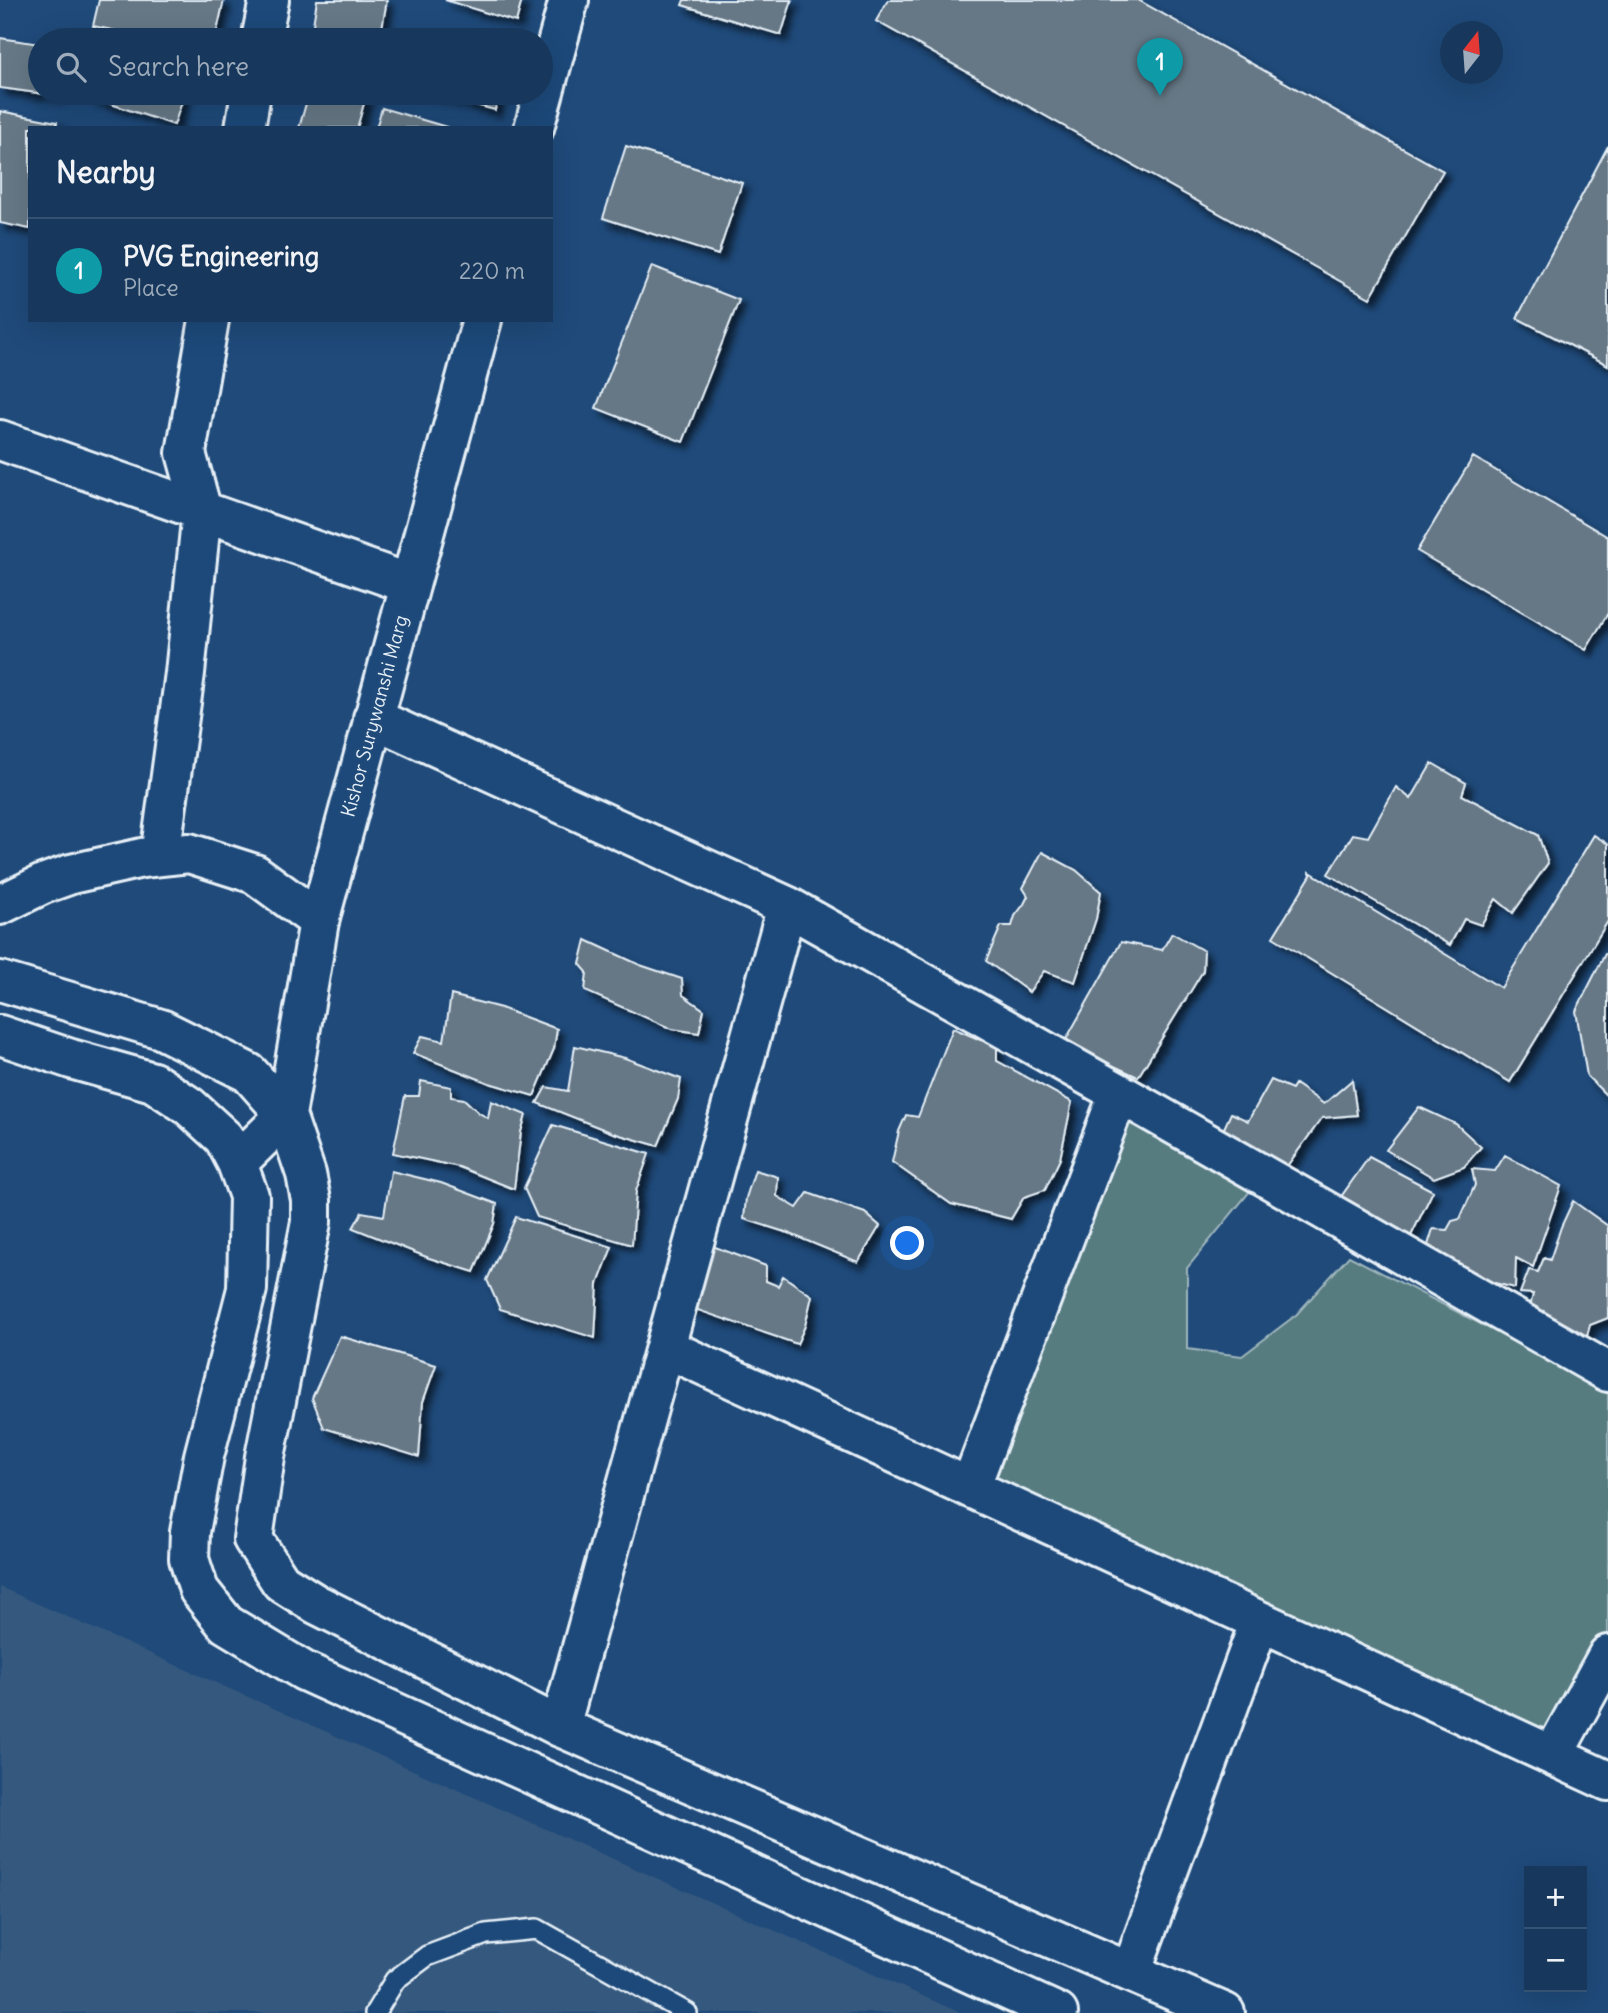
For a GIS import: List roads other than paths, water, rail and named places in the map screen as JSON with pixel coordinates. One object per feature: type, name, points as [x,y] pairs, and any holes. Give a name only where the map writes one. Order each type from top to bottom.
[{"type":"street","points":[[263,28],[268,0]]},
{"type":"street","points":[[553,59],[569,0]]},
{"type":"street","points":[[245,126],[249,105]]},
{"type":"street","points":[[535,126],[540,105]]},
{"type":"street","points":[[160,856],[185,673],[202,511],[186,453],[209,322]]},
{"type":"street","name":"Kishor Surywanshi Marg","points":[[286,1115],[319,921],[481,322]]},
{"type":"street","points":[[0,440],[410,584]]},
{"type":"street","points":[[373,718],[787,906],[1608,1371]]},
{"type":"street","points":[[0,905],[71,874],[160,856],[189,853],[255,874],[319,921]]},
{"type":"street","points":[[560,1727],[787,906]]},
{"type":"street","points":[[0,981],[161,1029],[249,1073],[286,1115],[306,1174],[311,1200],[311,1222],[265,1457],[253,1539],[281,1582],[316,1604],[560,1727],[1225,2013]]},
{"type":"street","points":[[0,1035],[153,1082],[189,1106],[224,1138],[237,1163],[249,1196],[247,1289],[204,1455],[190,1532],[189,1559],[200,1590],[226,1624],[304,1671],[1058,2013]]},
{"type":"street","points":[[970,1488],[1119,1093]]},
{"type":"street","points":[[237,1163],[286,1115]]},
{"type":"street","points":[[666,1348],[1608,1781]]},
{"type":"street","points":[[1132,1972],[1260,1621]]},
{"type":"street","points":[[1553,1755],[1608,1655]]},
{"type":"lane","points":[[375,2013],[395,1980],[427,1956],[486,1934],[537,1929],[687,2013]]},
{"type":"place","name":"PVG Engineering","points":[[1160,96]]}]
